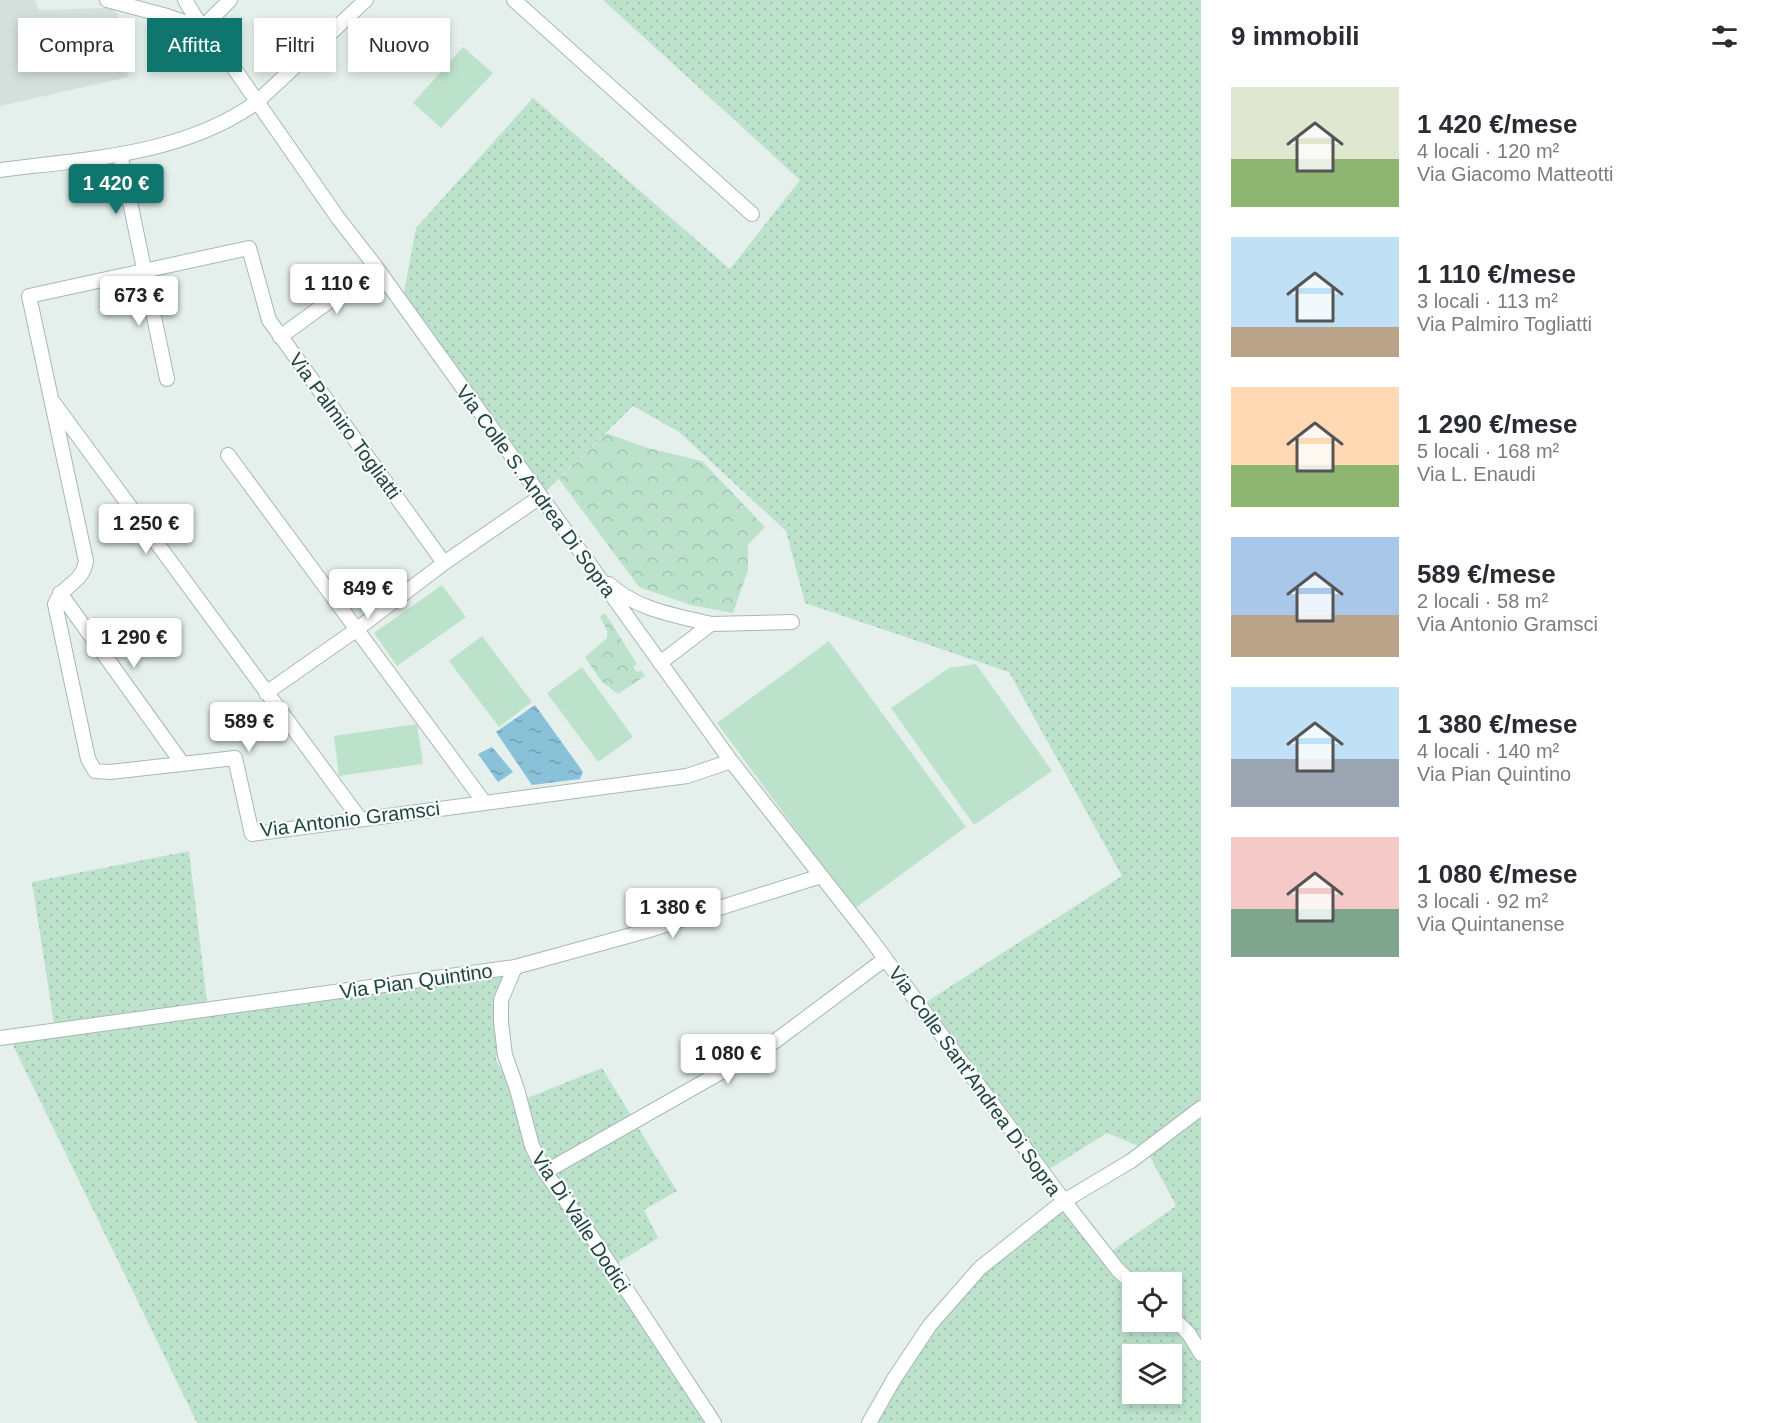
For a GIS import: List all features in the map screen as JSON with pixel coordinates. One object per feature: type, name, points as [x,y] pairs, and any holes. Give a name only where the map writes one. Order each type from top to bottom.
[{"type":"street","points":[[107,0],[173,18]]},
{"type":"street","name":"Via Colle S. Andrea Di Sopra","points":[[185,0],[196,18]]},
{"type":"street","points":[[212,18],[230,0]]},
{"type":"street","points":[[0,170],[120,154],[178,142],[207,131],[257,102],[366,0]]},
{"type":"street","points":[[514,0],[752,214]]},
{"type":"street","name":"Via Colle S. Andrea Di Sopra","points":[[236,72],[338,218],[376,267],[731,761],[821,876]]},
{"type":"street","points":[[120,154],[166,379]]},
{"type":"street","name":"Via Palmiro Togliatti","points":[[143,269],[249,248],[269,320],[444,563]]},
{"type":"street","points":[[280,337],[376,267]]},
{"type":"street","points":[[143,269],[29,296],[86,561],[80,578],[60,593],[182,763]]},
{"type":"street","points":[[50,398],[360,819]]},
{"type":"street","points":[[228,455],[484,802]]},
{"type":"street","points":[[266,693],[356,630],[444,563],[540,497]]},
{"type":"street","points":[[591,568],[618,593],[650,610],[711,624],[792,622]]},
{"type":"street","name":"Via Antonio Gramsci","points":[[60,593],[55,604],[92,770],[110,772],[235,758],[252,834],[687,776],[731,761]]},
{"type":"street","points":[[660,663],[711,624]]},
{"type":"street","name":"Via Colle Sant'Andrea Di Sopra","points":[[821,876],[1064,1201],[1122,1273]]},
{"type":"street","name":"Via Pian Quintino","points":[[0,1038],[515,967],[646,931],[821,876]]},
{"type":"street","points":[[545,1172],[774,1042],[885,959]]},
{"type":"street","name":"Via Di Valle Dodici","points":[[515,967],[501,1000],[505,1055],[517,1089],[532,1146],[545,1172],[592,1237],[714,1423]]},
{"type":"street","points":[[869,1423],[894,1379],[930,1325],[980,1268],[1064,1201],[1131,1161],[1201,1108]]},
{"type":"street","points":[[1182,1327],[1201,1354]]},
{"type":"shaded area","points":[[0,0],[35,0],[39,10],[110,8],[118,14],[119,18],[18,18],[18,72],[127,72],[128,77],[0,106]]},
{"type":"green space","points":[[603,0],[1201,0],[1201,1423],[871,1423],[930,1325],[1010,1243],[1064,1201],[1106,1255],[1176,1206],[1146,1149],[1107,1133],[1043,1173],[920,1006],[1122,876],[1009,672],[805,603],[786,531],[679,432],[633,406],[540,497],[402,303],[416,228],[533,98],[730,269],[800,180]]},
{"type":"green space","points":[[463,47],[493,73],[441,128],[413,103],[441,72],[450,72],[450,62]]},
{"type":"green space","points":[[606,433],[648,448],[702,461],[765,527],[748,545],[748,570],[733,613],[691,605],[639,587],[559,479]]},
{"type":"green space","points":[[442,585],[466,617],[397,666],[374,633]]},
{"type":"green space","points":[[605,613],[637,664],[633,667],[637,672],[641,670],[645,676],[618,694],[601,681],[585,657],[607,638],[607,630],[600,617]]},
{"type":"green space","points":[[482,636],[532,702],[499,727],[449,661]]},
{"type":"green space","points":[[829,641],[966,827],[854,909],[717,723]]},
{"type":"green space","points":[[976,664],[1052,771],[974,825],[891,708],[949,668]]},
{"type":"green space","points":[[582,667],[633,737],[598,762],[547,693]]},
{"type":"green space","points":[[417,724],[423,764],[339,776],[334,736]]},
{"type":"green space","points":[[189,851],[208,1010],[515,967],[501,1022],[496,1060],[520,1101],[602,1068],[677,1191],[644,1210],[658,1238],[611,1267],[714,1423],[197,1423],[8,1035],[55,1030],[32,882]]},
{"type":"water","points":[[535,705],[583,772],[580,779],[532,785],[496,732]]},
{"type":"water","points":[[492,747],[513,772],[498,782],[478,754]]}]
